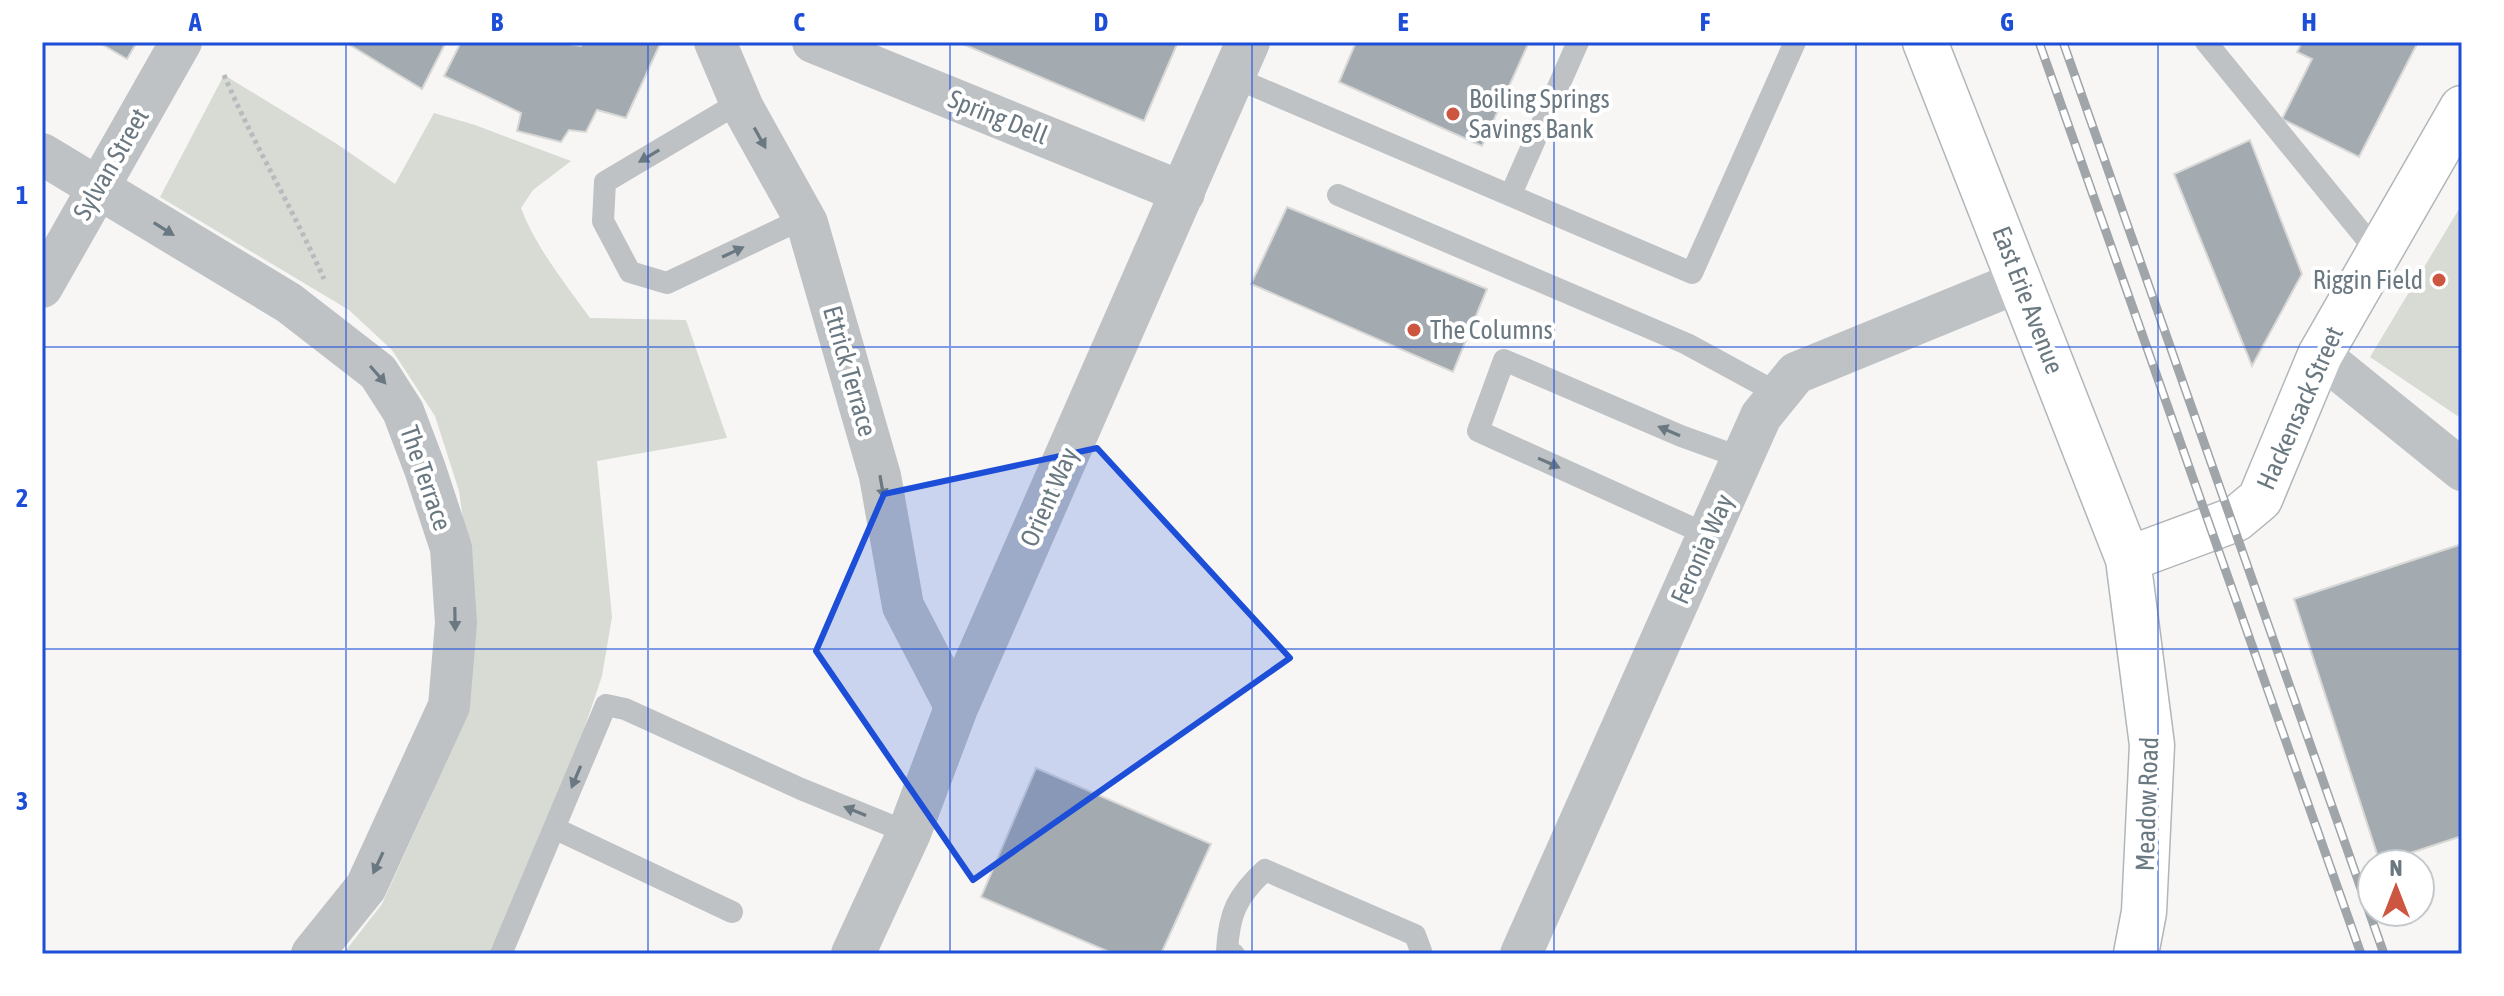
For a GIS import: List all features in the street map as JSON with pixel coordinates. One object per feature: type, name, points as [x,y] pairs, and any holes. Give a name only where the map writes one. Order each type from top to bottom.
[{"type":"main road","name":"East Erie Avenue","points":[[1925,42],[2128,559]]},
{"type":"main road","name":"Hackensack Street","points":[[2128,559],[2236,519],[2260,499],[2320,355],[2462,108]]},
{"type":"main road","name":"Meadow Road","points":[[2128,559],[2152,745],[2144,912],[2136,954]]},
{"type":"street","name":"Sylvan Street","points":[[42,287],[181,42]]},
{"type":"street","name":"Ettrick Terrace","points":[[715,42],[740,102],[804,218],[880,476],[903,606],[956,708]]},
{"type":"street","name":"Spring Dell","points":[[813,42],[1184,193]]},
{"type":"street","name":"Orient Way","points":[[853,954],[909,833],[956,708],[1240,60]]},
{"type":"street","name":"The Terrace","points":[[42,154],[289,303],[378,372],[403,411],[451,548],[456,623],[449,706],[366,887],[312,954]]},
{"type":"street","name":"Feronia Way","points":[[1521,954],[1761,416],[1796,373],[2021,281]]},
{"type":"street","points":[[2320,355],[2462,470]]},
{"type":"lane","points":[[1511,194],[1578,42]]},
{"type":"lane","points":[[1240,60],[1511,194],[1692,273],[1795,42]]},
{"type":"lane","points":[[2206,42],[2378,253]]},
{"type":"lane","points":[[740,102],[605,182],[603,221],[630,272],[667,283],[804,218]]},
{"type":"lane","points":[[1338,195],[1687,344],[1779,394]]},
{"type":"lane","points":[[1708,535],[1478,431],[1504,360],[1681,436],[1742,458]]},
{"type":"lane","points":[[501,954],[606,705],[625,709],[801,789],[909,833]]},
{"type":"lane","points":[[554,828],[732,912]]},
{"type":"lane","points":[[1234,954],[1227,951],[1229,923],[1243,890],[1265,870],[1415,935],[1421,951],[1419,954]]},
{"type":"path","points":[[224,75],[248,130],[300,224],[328,289]]},
{"type":"highlighted area","points":[[1097,448],[1290,658],[973,880],[816,651],[884,494]]},
{"type":"shaded area","points":[[224,75],[337,144],[395,184],[434,113],[571,161],[533,190],[521,208],[535,237],[590,318],[686,320],[727,438],[597,461],[612,617],[602,676],[568,777],[493,954],[343,954],[382,904],[430,798],[471,574],[459,491],[435,416],[392,350],[349,310],[160,197]]},
{"type":"shaded area","name":"Riggin Field","points":[[2462,204],[2462,419],[2370,357]]},
{"type":"building","points":[[98,42],[137,42],[127,59]]},
{"type":"building","points":[[345,42],[446,42],[422,89]]},
{"type":"building","points":[[461,42],[555,42],[581,46],[583,42],[661,42],[626,118],[597,110],[586,132],[569,130],[561,142],[517,131],[521,113],[444,76]]},
{"type":"building","points":[[958,42],[1178,42],[1144,121]]},
{"type":"building","name":"Boiling Springs Savings Bank","points":[[1356,42],[1529,42],[1482,146],[1339,82]]},
{"type":"building","points":[[2302,42],[2418,42],[2359,157],[2282,119],[2312,59],[2297,52]]},
{"type":"building","points":[[2250,140],[2302,274],[2252,366],[2174,174]]},
{"type":"building","name":"The Columns","points":[[1287,207],[1487,289],[1453,372],[1251,284]]},
{"type":"building","points":[[2462,544],[2462,836],[2426,848],[2375,848],[2294,599]]},
{"type":"building","points":[[1036,768],[1211,844],[1161,954],[1114,954],[981,897]]},
{"type":"railway","points":[[2039,42],[2361,954]]},
{"type":"railway","points":[[2063,42],[2384,954]]},
{"type":"place","name":"Boiling Springs Savings Bank","points":[[1453,114]]},
{"type":"place","name":"Riggin Field","points":[[2439,280]]},
{"type":"place","name":"The Columns","points":[[1414,330]]}]
